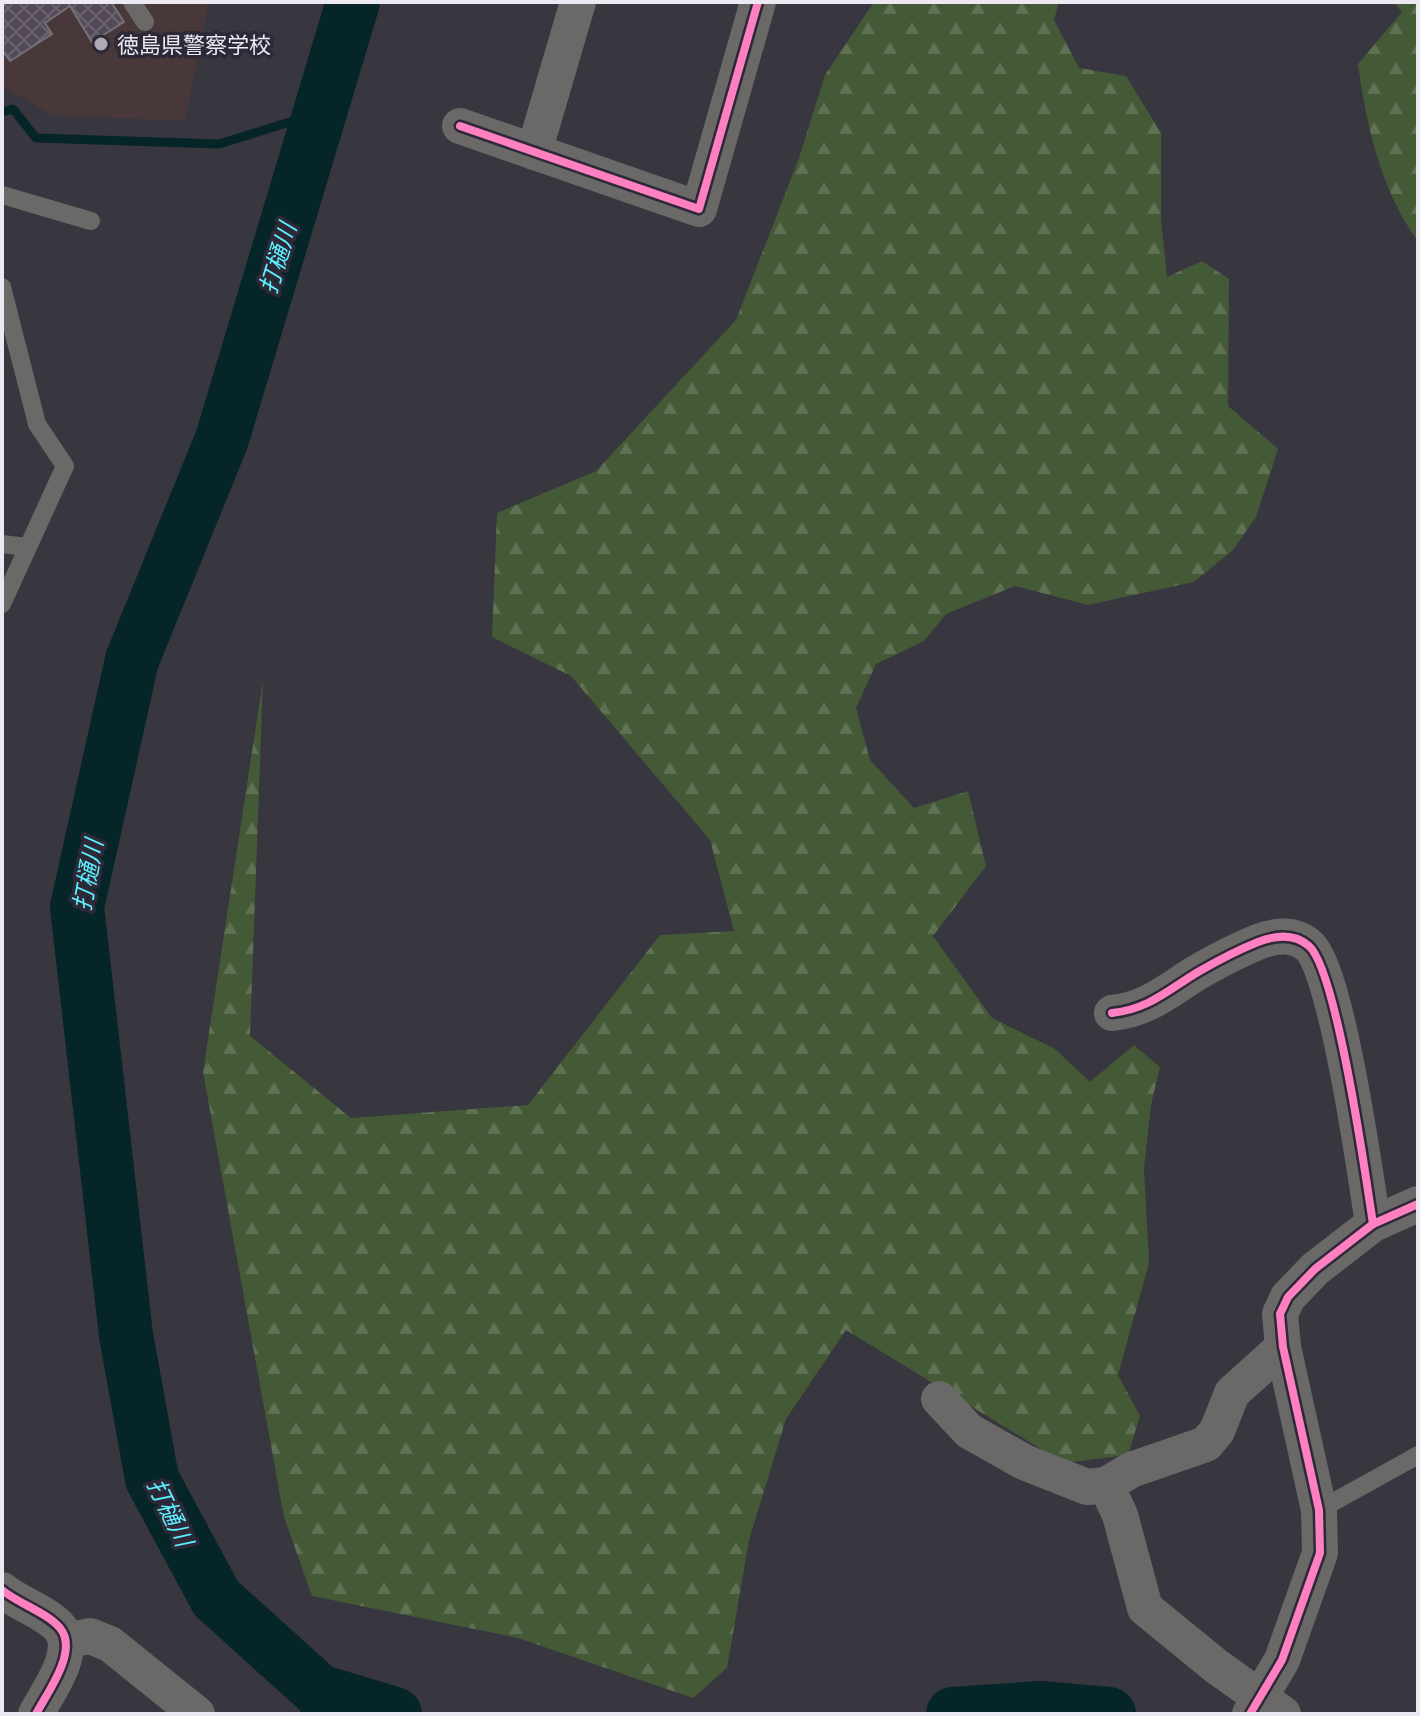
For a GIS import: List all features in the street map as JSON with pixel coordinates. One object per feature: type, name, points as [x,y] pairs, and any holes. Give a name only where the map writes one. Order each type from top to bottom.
[{"type":"street","points":[[534,152],[578,2]]},
{"type":"street","points":[[460,126],[699,209],[758,2]]},
{"type":"street","points":[[1112,1013],[1134,1011],[1161,1000],[1197,972],[1273,936],[1294,937],[1311,947],[1324,970],[1344,1058],[1373,1224]]},
{"type":"street","points":[[1106,1485],[1120,1515],[1145,1608],[1262,1708],[1299,1618],[1320,1553],[1319,1510],[1283,1347],[1280,1314],[1288,1297],[1315,1269],[1373,1224],[1418,1204]]},
{"type":"street","points":[[939,1399],[969,1431],[1024,1462],[1087,1487],[1106,1485],[1131,1470],[1206,1444],[1217,1431],[1232,1393],[1283,1347]]},
{"type":"street","points":[[4,1595],[60,1627],[66,1641],[64,1658],[36,1714]]},
{"type":"street","points":[[66,1641],[90,1636],[110,1644],[195,1713]]},
{"type":"lane","points":[[132,2],[145,22]]},
{"type":"lane","points":[[2,195],[91,221]]},
{"type":"lane","points":[[2,287],[37,424],[65,466],[2,604]]},
{"type":"lane","points":[[2,544],[27,547]]},
{"type":"lane","points":[[1319,1510],[1418,1455]]},
{"type":"shaded area","name":"徳島県警察学校","points":[[2,2],[209,2],[185,121],[51,115],[2,85]]},
{"type":"green space","points":[[874,2],[1059,2],[1054,20],[1079,68],[1126,76],[1161,133],[1161,220],[1167,277],[1202,261],[1229,279],[1228,406],[1278,449],[1256,517],[1233,550],[1194,582],[1088,605],[1015,586],[946,614],[924,641],[876,664],[856,708],[870,760],[914,808],[968,791],[986,866],[933,936],[992,1018],[1055,1049],[1090,1082],[1134,1045],[1160,1067],[1151,1105],[1144,1169],[1149,1263],[1118,1375],[1140,1416],[1128,1455],[1064,1463],[846,1330],[786,1419],[749,1540],[727,1668],[693,1698],[518,1638],[312,1596],[284,1517],[203,1072],[263,680],[250,1036],[351,1118],[528,1105],[660,935],[734,931],[710,840],[571,676],[492,637],[497,513],[596,471],[736,320],[799,158],[825,75]]},
{"type":"green space","points":[[1394,2],[1418,2],[1418,241],[1394,201],[1377,156],[1358,64],[1402,12]]},
{"type":"building","points":[[2,2],[111,2],[124,22],[92,42],[70,6],[45,23],[52,34],[10,61],[2,50]]},
{"type":"waterway","name":"打樋川","points":[[353,2],[222,439],[132,660],[77,907],[126,1335],[152,1479],[216,1598],[319,1691],[395,1714]]},
{"type":"waterway","points":[[2,112],[13,109],[36,138],[219,144],[319,113]]},
{"type":"waterway","points":[[304,1714],[319,1691]]},
{"type":"waterway","name":"打樋川","points":[[953,1714],[1040,1708],[1109,1714]]},
{"type":"cycle path","points":[[460,126],[699,209],[758,2]]},
{"type":"cycle path","points":[[1112,1013],[1148,1003],[1198,972],[1265,940],[1291,937],[1309,946],[1320,963],[1340,1033],[1373,1224]]},
{"type":"cycle path","points":[[1250,1714],[1282,1660],[1320,1553],[1319,1510],[1283,1347],[1280,1314],[1288,1297],[1315,1269],[1373,1224],[1418,1204]]},
{"type":"cycle path","points":[[2,1590],[54,1622],[65,1637],[64,1660],[36,1714]]},
{"type":"place","name":"徳島県警察学校","points":[[101,44]]}]
